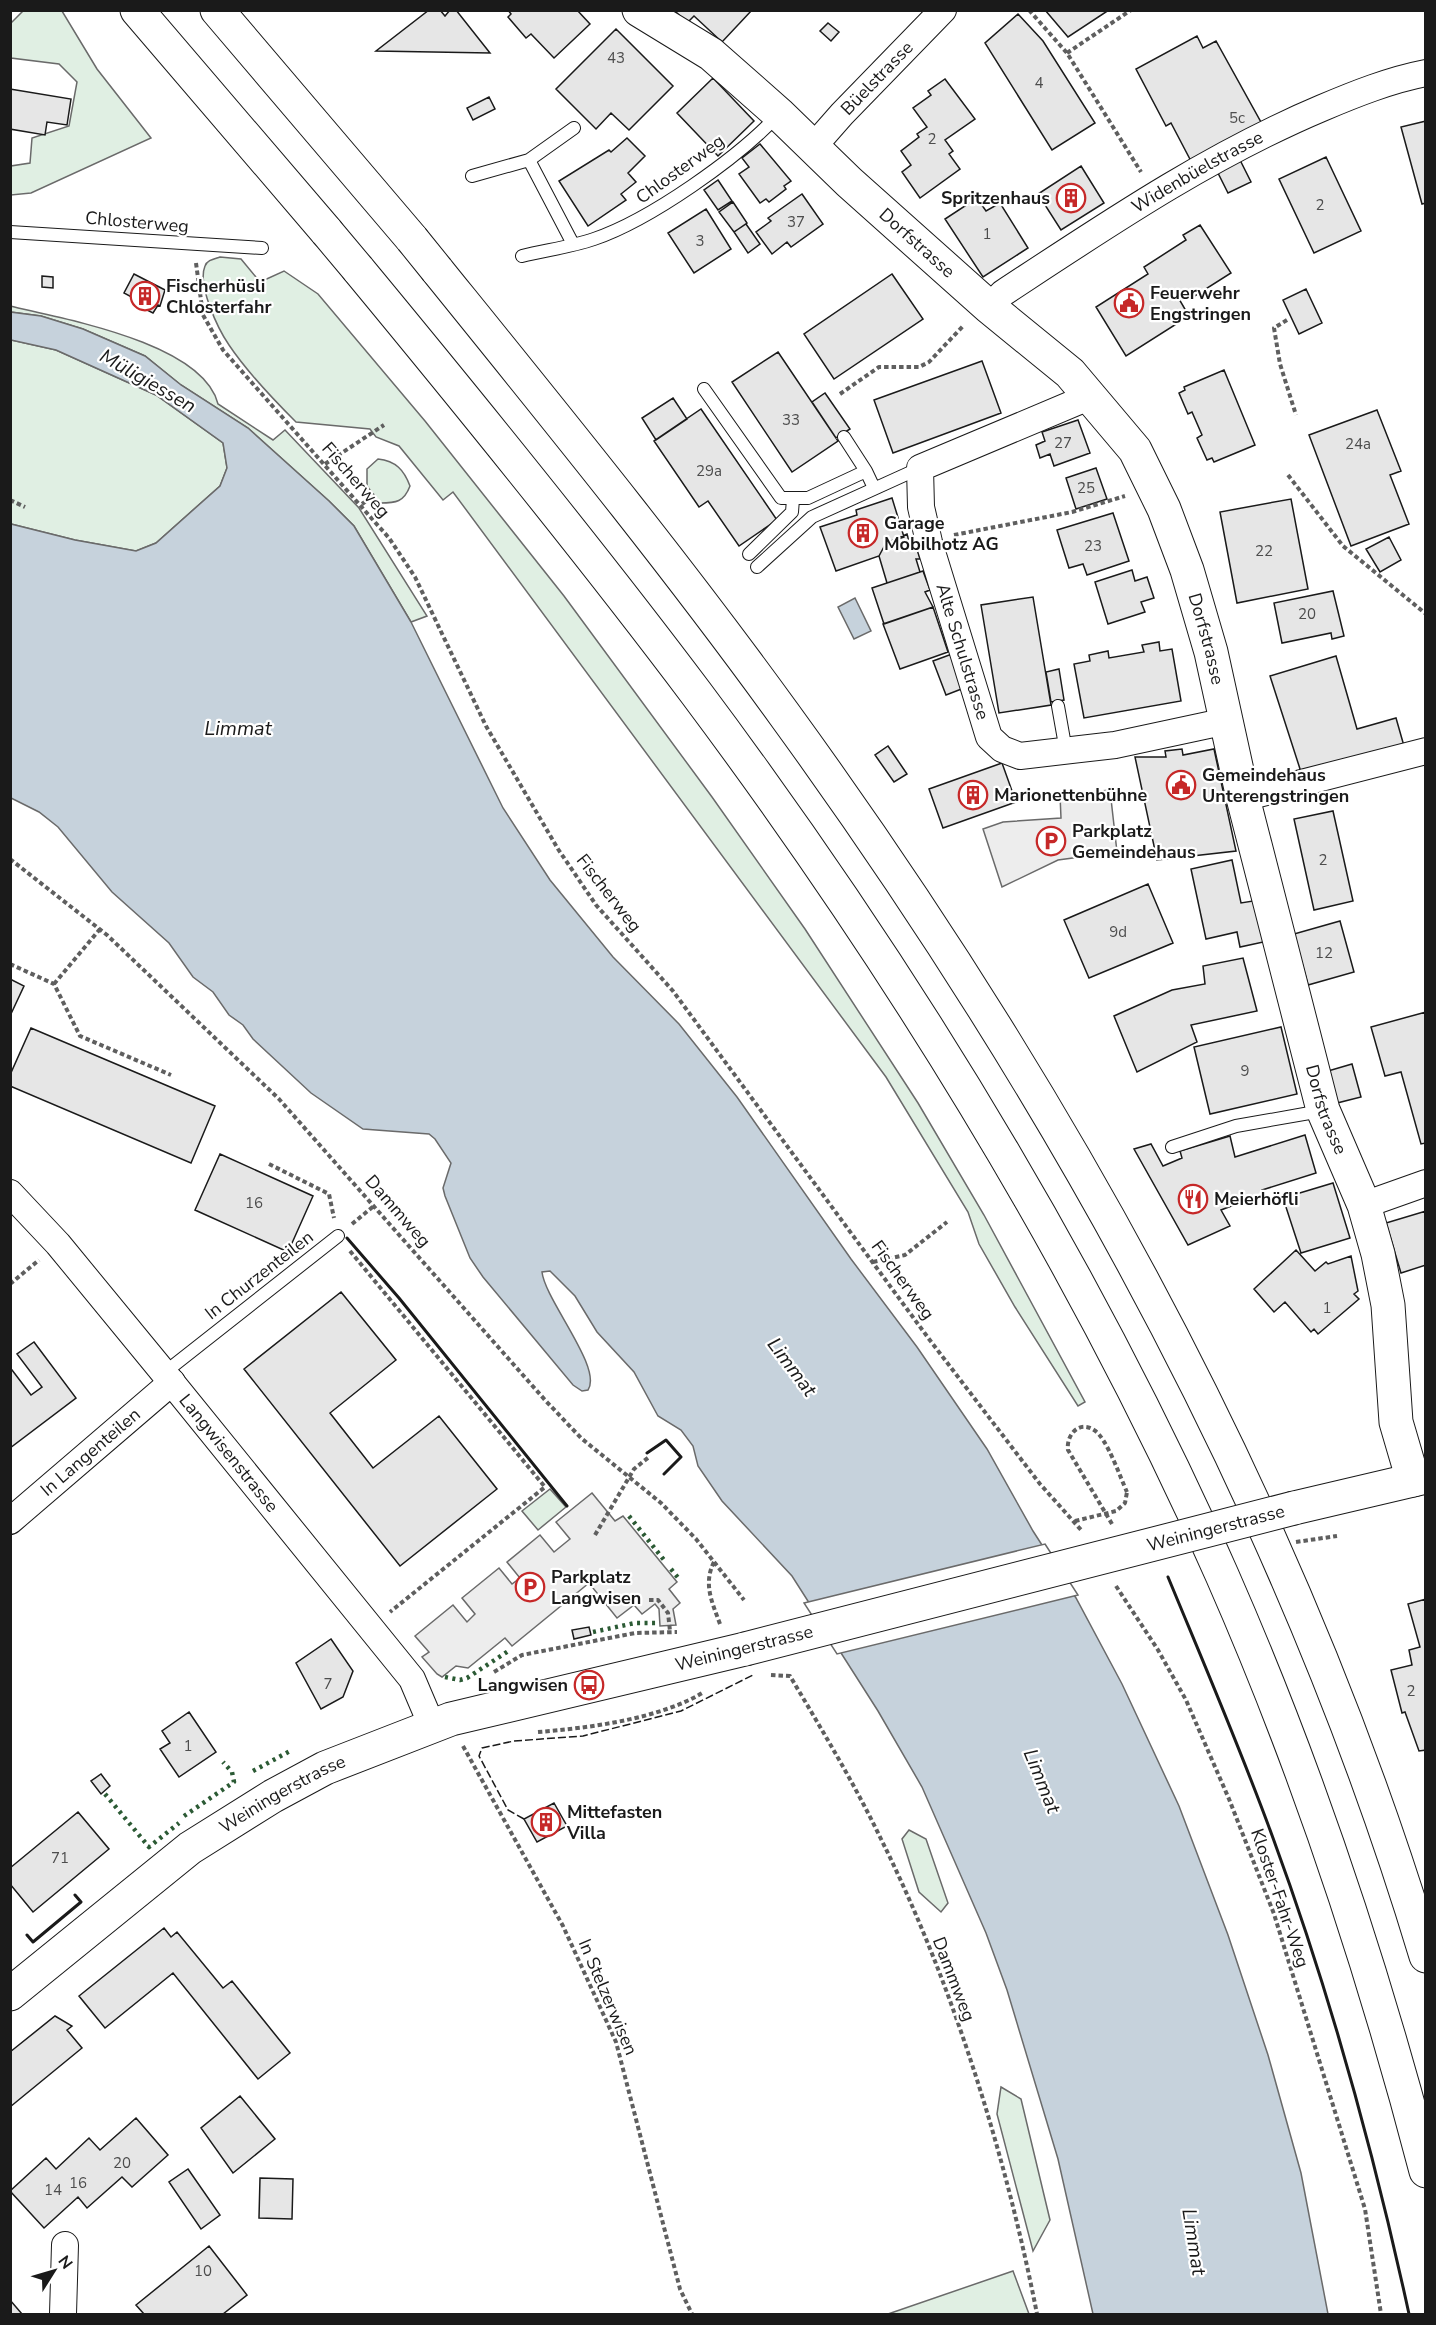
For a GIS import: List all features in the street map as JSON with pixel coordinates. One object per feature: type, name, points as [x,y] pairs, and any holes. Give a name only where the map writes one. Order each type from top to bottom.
[{"type":"main road","points":[[137,10],[358,268],[498,437],[700,698],[817,863],[951,1068],[1059,1250],[1191,1508],[1272,1695],[1351,1911],[1389,2034],[1425,2171]]},
{"type":"main road","points":[[217,10],[412,239],[601,472],[785,715],[930,926],[1056,1125],[1175,1341],[1266,1529],[1360,1760],[1425,1956]]},
{"type":"main road","name":"Dorfstrasse","points":[[639,10],[711,54],[779,114],[986,304],[1070,373],[1135,450],[1154,486],[1187,570],[1227,721],[1243,798],[1323,1110],[1364,1205],[1388,1305],[1396,1422],[1419,1479]]},
{"type":"main road","name":"Weiningerstrasse","points":[[10,1994],[190,1848],[273,1796],[325,1768],[432,1726],[734,1639],[1419,1479]]},
{"type":"street","name":"Büelstrasse","points":[[813,147],[943,10]]},
{"type":"street","name":"Widenbüelstrasse","points":[[986,304],[1155,196],[1256,138],[1361,92],[1425,73]]},
{"type":"street","points":[[920,468],[1090,396]]},
{"type":"street","name":"Alte Schulstrasse","points":[[920,468],[921,507],[929,542],[989,737],[1002,749],[1020,756],[1115,745],[1227,721]]},
{"type":"street","points":[[1243,798],[1425,751]]},
{"type":"street","points":[[1364,1205],[1425,1183]]},
{"type":"street","name":"Langwisenstrasse","points":[[10,1193],[58,1244],[412,1679],[432,1726]]},
{"type":"street","name":"In Langenteilen","points":[[10,1521],[168,1378]]},
{"type":"street","points":[[63,2314],[65,2245]]},
{"type":"lane","name":"Chlosterweg","points":[[522,256],[593,239],[645,217],[729,157],[779,114]]},
{"type":"lane","points":[[472,176],[529,160],[574,128]]},
{"type":"lane","points":[[529,160],[573,244]]},
{"type":"lane","name":"Chlosterweg","points":[[10,232],[261,248]]},
{"type":"lane","points":[[704,389],[781,498],[808,498],[866,471]]},
{"type":"lane","points":[[844,437],[874,488]]},
{"type":"lane","points":[[757,567],[812,517],[920,468]]},
{"type":"lane","points":[[749,554],[792,512],[792,499]]},
{"type":"lane","points":[[1058,706],[1066,751]]},
{"type":"lane","points":[[1172,1147],[1236,1126],[1323,1110]]},
{"type":"lane","name":"In Churzenteilen","points":[[168,1378],[338,1236]]},
{"type":"path","points":[[1029,10],[1067,53],[1155,196]]},
{"type":"path","points":[[1067,53],[1131,10]]},
{"type":"path","name":"Fischerweg","points":[[197,245],[196,273],[203,315],[223,350],[362,504],[389,538],[415,577],[486,726],[558,849],[596,905],[673,991],[872,1262],[1040,1484],[1075,1521]]},
{"type":"path","points":[[840,394],[879,367],[919,367],[929,362],[986,304]]},
{"type":"path","points":[[1287,320],[1274,328],[1280,364],[1295,404],[1296,415]]},
{"type":"path","points":[[325,464],[384,425]]},
{"type":"path","points":[[1288,475],[1342,546],[1425,614]]},
{"type":"path","points":[[929,542],[1072,512],[1154,486]]},
{"type":"path","points":[[362,504],[375,495]]},
{"type":"path","points":[[10,500],[25,507]]},
{"type":"path","name":"Dammweg","points":[[10,859],[100,929],[279,1099],[545,1400],[581,1438],[630,1475],[661,1503],[714,1562],[744,1600]]},
{"type":"path","points":[[54,984],[100,929]]},
{"type":"path","points":[[10,964],[54,984],[80,1036],[171,1075]]},
{"type":"path","points":[[269,1164],[329,1194],[338,1236],[545,1487],[370,1628]]},
{"type":"path","name":"In Churzenteilen","points":[[338,1236],[375,1205]]},
{"type":"path","points":[[872,1262],[905,1255],[947,1222]]},
{"type":"path","points":[[10,1284],[58,1244]]},
{"type":"path","points":[[1088,1541],[1075,1521],[1116,1511],[1125,1503],[1127,1492],[1100,1434],[1091,1428],[1081,1427],[1073,1431],[1067,1443],[1068,1450],[1114,1527]]},
{"type":"path","points":[[595,1535],[630,1475],[648,1457]]},
{"type":"path","points":[[714,1562],[708,1574],[709,1594],[734,1639]]},
{"type":"path","name":"Kloster-Fahr-Weg","points":[[1113,1581],[1186,1700],[1229,1799],[1274,1914],[1365,2209],[1381,2314]]},
{"type":"path","points":[[649,1600],[658,1600],[668,1614],[670,1631]]},
{"type":"path","points":[[494,1672],[522,1655],[634,1633],[680,1632]]},
{"type":"path","name":"Dammweg","points":[[790,1676],[837,1754],[882,1840],[955,2019],[983,2096],[1037,2314]]},
{"type":"path","points":[[532,1732],[589,1728],[610,1723],[686,1703],[713,1687]]},
{"type":"path","name":"In Stelzerwisen","points":[[462,1743],[563,1926],[616,2042],[680,2289],[692,2314]]},
{"type":"green space","points":[[23,11],[62,11],[97,69],[151,138],[31,193],[11,195],[11,166],[30,163],[32,138],[69,126],[77,82],[59,64],[11,58],[11,23]]},
{"type":"green space","points":[[220,257],[241,259],[260,282],[284,271],[318,294],[425,421],[564,596],[712,797],[805,929],[918,1103],[984,1215],[1085,1402],[1078,1406],[1015,1307],[979,1244],[968,1212],[886,1077],[453,492],[443,500],[399,446],[376,437],[370,429],[296,422],[236,355],[214,318],[204,284],[203,274],[206,264]]},
{"type":"green space","points":[[10,306],[96,327],[160,350],[187,365],[207,383],[218,404],[273,440],[285,430],[359,508],[427,616],[411,622],[354,526],[248,428],[181,385],[145,356],[83,329],[41,316],[11,312]]},
{"type":"green space","points":[[11,340],[56,350],[156,395],[223,443],[227,468],[220,486],[156,543],[136,551],[75,540],[11,524]]},
{"type":"green space","points":[[378,459],[394,464],[408,480],[410,486],[399,500],[380,503],[367,486],[367,469]]},
{"type":"green space","points":[[550,1489],[566,1507],[538,1530],[522,1511]]},
{"type":"green space","points":[[909,1830],[926,1839],[948,1903],[941,1912],[919,1892],[902,1839]]},
{"type":"green space","points":[[1001,2087],[1021,2099],[1050,2220],[1033,2251],[997,2114]]},
{"type":"green space","points":[[1013,2271],[1029,2314],[888,2314]]},
{"type":"shaded area","name":"Parkplatz Gemeindehaus","points":[[1110,790],[1117,852],[1058,860],[1002,887],[983,829],[1003,822],[1061,818],[1060,795]]},
{"type":"shaded area","name":"Parkplatz Langwisen","points":[[592,1493],[615,1521],[623,1516],[677,1582],[669,1589],[680,1603],[673,1609],[676,1625],[660,1626],[659,1609],[655,1604],[642,1614],[634,1605],[617,1618],[589,1583],[512,1646],[505,1638],[468,1668],[456,1666],[442,1677],[437,1674],[422,1657],[429,1652],[415,1636],[453,1605],[467,1622],[475,1614],[462,1598],[499,1568],[512,1584],[520,1578],[507,1562],[540,1535],[554,1552],[570,1539],[556,1522]]},
{"type":"water","name":"Limmat","points":[[10,312],[41,316],[83,329],[145,356],[181,385],[248,428],[354,526],[411,622],[503,808],[550,880],[613,957],[679,1024],[737,1097],[851,1259],[917,1347],[987,1449],[1033,1531],[1076,1598],[1122,1684],[1179,1806],[1228,1935],[1268,2055],[1301,2173],[1328,2314],[1093,2314],[1058,2159],[1007,1990],[986,1933],[922,1787],[878,1711],[792,1576],[722,1501],[698,1466],[693,1446],[681,1430],[658,1416],[634,1372],[597,1332],[575,1296],[550,1271],[542,1272],[545,1284],[588,1366],[590,1380],[588,1390],[582,1391],[573,1385],[483,1277],[470,1258],[445,1196],[443,1188],[451,1163],[435,1139],[429,1134],[363,1129],[311,1093],[253,1039],[243,1025],[229,1015],[213,992],[193,977],[169,943],[112,892],[58,827],[39,812],[11,798],[11,524],[75,540],[136,551],[156,543],[220,486],[227,468],[223,443],[156,395],[56,350],[11,340]]},
{"type":"water","points":[[855,598],[871,631],[854,639],[838,607]]},
{"type":"pier","points":[[1045,1544],[1078,1595],[837,1654],[804,1603]]},
{"type":"building","points":[[429,10],[440,10],[445,16],[450,10],[456,10],[490,53],[376,51]]},
{"type":"building","points":[[508,10],[577,10],[590,24],[554,58],[531,34],[526,38],[508,17],[511,14]]},
{"type":"building","points":[[674,10],[752,10],[722,42],[694,16],[687,23]]},
{"type":"building","points":[[1045,10],[1109,10],[1068,37]]},
{"type":"building","points":[[1018,14],[1043,41],[1095,123],[1052,150],[985,43]]},
{"type":"building","points":[[828,23],[839,32],[831,41],[820,31]]},
{"type":"building","points":[[616,29],[673,86],[629,130],[611,113],[596,129],[556,89]]},
{"type":"building","points":[[1197,36],[1203,48],[1216,41],[1262,124],[1192,163],[1171,123],[1166,126],[1136,69]]},
{"type":"building","points":[[713,78],[754,121],[718,156],[677,113]]},
{"type":"building","points":[[945,79],[975,119],[945,140],[953,151],[949,154],[960,169],[920,198],[902,172],[911,165],[901,151],[919,137],[917,134],[927,127],[913,108],[931,95],[928,91]]},
{"type":"building","points":[[10,89],[71,99],[67,125],[47,122],[45,135],[10,129]]},
{"type":"building","points":[[489,97],[495,109],[473,120],[467,108]]},
{"type":"building","points":[[1426,121],[1426,203],[1422,204],[1401,127]]},
{"type":"building","points":[[627,138],[645,156],[628,173],[636,182],[621,194],[626,200],[588,226],[559,181],[609,150],[611,152]]},
{"type":"building","points":[[760,144],[791,181],[784,186],[786,189],[769,202],[766,199],[760,203],[739,174],[749,167],[742,158]]},
{"type":"building","points":[[1326,157],[1361,231],[1314,253],[1279,179]]},
{"type":"building","points":[[1239,158],[1251,182],[1228,193],[1216,169]]},
{"type":"building","name":"Spritzenhaus","points":[[1081,166],[1104,203],[1061,230],[1038,194]]},
{"type":"building","points":[[718,180],[732,201],[718,210],[704,190]]},
{"type":"building","points":[[802,194],[823,224],[791,247],[787,242],[772,254],[756,232],[771,221],[768,218]]},
{"type":"building","points":[[977,198],[986,211],[1000,203],[1028,248],[983,277],[945,219]]},
{"type":"building","points":[[733,202],[747,223],[734,232],[719,212]]},
{"type":"building","points":[[706,209],[731,249],[694,273],[668,233]]},
{"type":"building","points":[[746,224],[760,244],[748,253],[734,232]]},
{"type":"building","points":[[1200,225],[1231,273],[1190,299],[1187,294],[1179,299],[1189,316],[1126,356],[1096,307],[1148,274],[1144,267],[1186,240],[1183,235]]},
{"type":"building","name":"Fischerhüsli Chlosterfahr","points":[[134,274],[165,290],[160,306],[158,305],[153,313],[137,305],[139,301],[124,293]]},
{"type":"building","points":[[892,274],[923,319],[834,379],[804,334]]},
{"type":"building","points":[[42,276],[53,277],[53,288],[42,287]]},
{"type":"building","points":[[1306,289],[1322,323],[1299,334],[1283,300]]},
{"type":"building","points":[[778,352],[838,441],[792,472],[732,382]]},
{"type":"building","points":[[982,361],[1001,413],[893,453],[874,400]]},
{"type":"building","points":[[1224,370],[1255,445],[1214,462],[1212,458],[1207,460],[1197,438],[1202,435],[1192,412],[1188,414],[1179,393],[1185,390],[1184,387]]},
{"type":"building","points":[[825,393],[850,429],[836,438],[812,402]]},
{"type":"building","points":[[673,398],[687,419],[656,440],[642,418]]},
{"type":"building","points":[[701,409],[777,520],[739,546],[708,501],[699,507],[654,441]]},
{"type":"building","points":[[1377,410],[1401,471],[1390,475],[1409,524],[1351,546],[1309,435]]},
{"type":"building","points":[[1078,420],[1090,453],[1054,466],[1050,454],[1040,458],[1036,445],[1045,441],[1042,432]]},
{"type":"building","points":[[1096,468],[1107,499],[1076,509],[1066,478]]},
{"type":"building","name":"Garage Mobilhotz AG","points":[[892,498],[904,537],[886,543],[879,556],[836,571],[820,527],[857,515],[856,510]]},
{"type":"building","points":[[1291,499],[1308,589],[1237,603],[1220,512]]},
{"type":"building","points":[[1113,513],[1129,561],[1087,575],[1083,564],[1069,568],[1057,530]]},
{"type":"building","points":[[907,534],[910,545],[915,543],[920,559],[916,559],[920,572],[887,583],[879,556],[886,543]]},
{"type":"building","points":[[1389,537],[1401,560],[1380,572],[1366,549]]},
{"type":"building","points":[[1132,570],[1135,581],[1147,577],[1154,598],[1141,602],[1145,612],[1108,624],[1095,582]]},
{"type":"building","points":[[923,571],[930,590],[925,592],[933,607],[884,624],[872,588]]},
{"type":"building","points":[[1333,591],[1344,636],[1332,639],[1331,633],[1282,643],[1274,603]]},
{"type":"building","points":[[1033,597],[1051,705],[999,713],[981,605]]},
{"type":"building","points":[[933,607],[948,652],[900,669],[883,624]]},
{"type":"building","points":[[1159,642],[1160,651],[1172,649],[1181,701],[1084,718],[1074,664],[1090,661],[1089,655],[1108,651],[1109,658],[1144,652],[1142,645]]},
{"type":"building","points":[[952,654],[964,688],[946,695],[933,661]]},
{"type":"building","points":[[1336,656],[1357,729],[1396,718],[1404,746],[1301,772],[1270,676]]},
{"type":"building","points":[[1059,669],[1064,700],[1051,702],[1046,672]]},
{"type":"building","points":[[888,746],[907,774],[894,782],[875,755]]},
{"type":"building","name":"Gemeindehaus Unterengstringen","points":[[1182,749],[1183,755],[1214,749],[1236,851],[1157,860],[1135,757],[1166,757],[1165,751]]},
{"type":"building","name":"Marionettenbühne","points":[[1002,763],[1016,802],[943,828],[929,789]]},
{"type":"building","points":[[1333,811],[1353,901],[1314,910],[1294,819]]},
{"type":"building","points":[[1232,860],[1241,903],[1259,900],[1268,941],[1240,947],[1237,932],[1206,939],[1191,869]]},
{"type":"building","points":[[1148,884],[1173,943],[1089,978],[1064,920]]},
{"type":"building","points":[[1340,921],[1354,972],[1308,985],[1294,934]]},
{"type":"building","points":[[1243,958],[1257,1011],[1191,1025],[1197,1042],[1137,1072],[1114,1016],[1172,990],[1205,984],[1203,966]]},
{"type":"building","points":[[10,979],[24,986],[10,1016]]},
{"type":"building","points":[[1426,1012],[1426,1143],[1421,1144],[1401,1072],[1385,1076],[1371,1027]]},
{"type":"building","points":[[1281,1027],[1297,1094],[1210,1114],[1194,1047]]},
{"type":"building","points":[[31,1028],[215,1106],[191,1163],[10,1086],[10,1075]]},
{"type":"building","points":[[1352,1064],[1361,1097],[1337,1103],[1328,1071]]},
{"type":"building","points":[[1305,1135],[1316,1173],[1262,1190],[1263,1194],[1221,1210],[1230,1226],[1188,1245],[1134,1149],[1151,1144],[1163,1166],[1182,1158],[1180,1151],[1230,1136],[1235,1157]]},
{"type":"building","points":[[220,1154],[313,1196],[288,1252],[195,1210]]},
{"type":"building","points":[[1333,1183],[1350,1238],[1301,1253],[1283,1198]]},
{"type":"building","points":[[1426,1211],[1426,1265],[1401,1273],[1386,1223]]},
{"type":"building","points":[[1296,1250],[1315,1271],[1326,1262],[1328,1264],[1351,1256],[1358,1291],[1354,1294],[1359,1299],[1318,1334],[1314,1329],[1311,1332],[1285,1302],[1274,1312],[1254,1289]]},
{"type":"building","points":[[341,1292],[396,1360],[330,1413],[373,1468],[439,1416],[497,1489],[400,1566],[244,1369]]},
{"type":"building","points":[[34,1342],[76,1398],[10,1448],[10,1371],[12,1370],[31,1395],[42,1387],[17,1354]]},
{"type":"building","points":[[1426,1599],[1426,1750],[1419,1751],[1405,1712],[1402,1713],[1391,1670],[1412,1665],[1409,1650],[1420,1647],[1408,1604]]},
{"type":"building","points":[[589,1627],[591,1635],[574,1639],[572,1630]]},
{"type":"building","points":[[331,1639],[353,1671],[343,1697],[321,1709],[296,1663]]},
{"type":"building","points":[[189,1712],[216,1752],[179,1777],[160,1749],[170,1743],[162,1731]]},
{"type":"building","points":[[101,1774],[110,1786],[101,1794],[91,1781]]},
{"type":"building","name":"Mittefasten Villa","points":[[554,1803],[567,1826],[537,1842],[524,1819]]},
{"type":"building","points":[[78,1812],[109,1849],[33,1912],[10,1884],[10,1868]]},
{"type":"building","points":[[164,1928],[171,1937],[177,1932],[223,1988],[232,1981],[290,2053],[258,2079],[173,1973],[105,2028],[79,1996]]},
{"type":"building","points":[[55,2016],[72,2026],[67,2030],[82,2048],[10,2107],[10,2052]]},
{"type":"building","points":[[240,2096],[275,2139],[233,2173],[201,2128]]},
{"type":"building","points":[[136,2118],[168,2155],[132,2187],[122,2177],[87,2208],[78,2197],[44,2228],[10,2191],[46,2158],[56,2169],[89,2138],[100,2150]]},
{"type":"building","points":[[188,2169],[220,2215],[201,2229],[169,2182]]},
{"type":"building","points":[[260,2178],[293,2179],[292,2219],[259,2218]]},
{"type":"building","points":[[209,2246],[247,2295],[223,2314],[144,2314],[136,2305]]},
{"type":"building","points":[[10,2300],[22,2314],[10,2314]]},
{"type":"hedge","points":[[629,1516],[664,1560]]},
{"type":"hedge","points":[[671,1569],[680,1580]]},
{"type":"hedge","points":[[593,1632],[635,1623],[658,1623]]},
{"type":"hedge","points":[[445,1677],[460,1680],[467,1678],[510,1650]]},
{"type":"hedge","points":[[253,1771],[292,1750]]},
{"type":"hedge","points":[[184,1816],[234,1782],[232,1772],[223,1762]]},
{"type":"hedge","points":[[105,1794],[149,1847],[179,1823]]},
{"type":"fence","points":[[524,1819],[508,1810],[479,1756],[482,1748],[514,1741],[583,1736],[681,1711],[753,1675]]},
{"type":"wall","points":[[347,1238],[399,1298],[567,1506]]},
{"type":"wall","points":[[647,1453],[666,1440],[681,1457],[664,1474]]},
{"type":"wall","points":[[1168,1577],[1261,1805],[1294,1896],[1332,2014],[1366,2134],[1409,2314]]},
{"type":"wall","points":[[27,1935],[33,1942],[81,1902],[75,1895]]},
{"type":"place","name":"Spritzenhaus","points":[[1071,198]]},
{"type":"place","name":"Fischerhüsli Chlosterfahr","points":[[145,296]]},
{"type":"place","name":"Feuerwehr Engstringen","points":[[1129,303]]},
{"type":"place","name":"Garage Mobilhotz AG","points":[[863,533]]},
{"type":"place","name":"Gemeindehaus Unterengstringen","points":[[1181,785]]},
{"type":"place","name":"Marionettenbühne","points":[[973,795]]},
{"type":"place","name":"Parkplatz Gemeindehaus","points":[[1051,841]]},
{"type":"place","name":"Meierhöfli","points":[[1193,1199]]},
{"type":"place","name":"Parkplatz Langwisen","points":[[530,1587]]},
{"type":"place","name":"Langwisen","points":[[589,1685]]},
{"type":"place","name":"Mittefasten Villa","points":[[546,1822]]},
{"type":"water label","name":"Müligiessen","points":[[148,381]]}]
